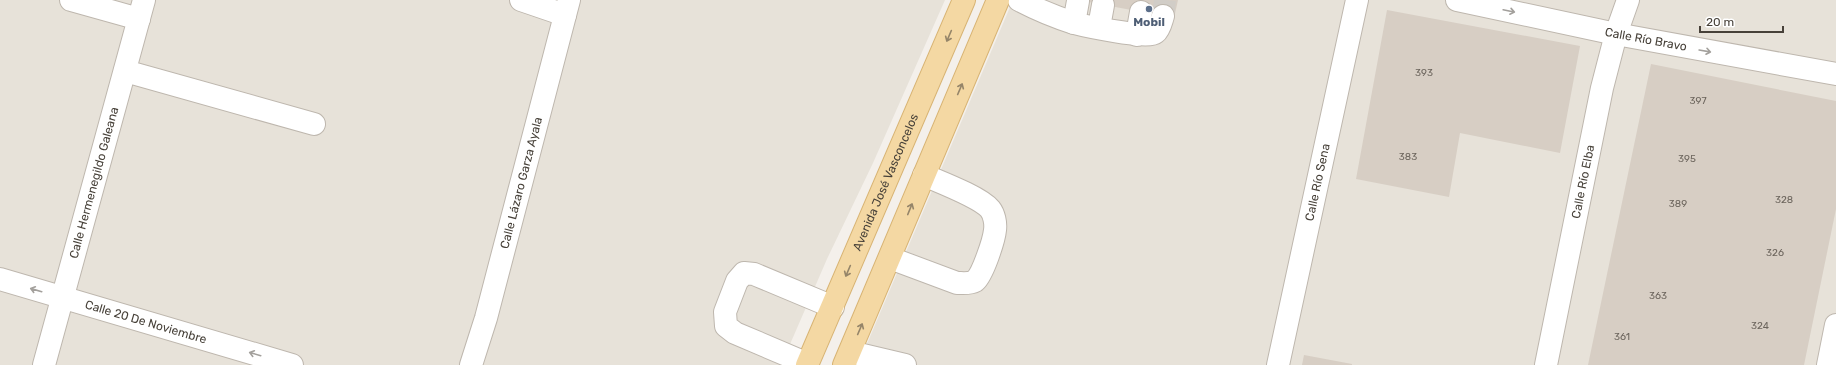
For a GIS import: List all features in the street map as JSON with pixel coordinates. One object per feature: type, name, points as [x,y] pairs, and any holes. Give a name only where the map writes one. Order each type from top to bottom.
[{"type":"main road","name":"Avenida José Vasconcelos","points":[[807,364],[833,307],[964,0]]},
{"type":"main road","points":[[847,358],[998,0]]},
{"type":"street","points":[[71,0],[142,9]]},
{"type":"street","points":[[521,0],[567,8]]},
{"type":"street","points":[[1019,0],[1074,23],[1137,35],[1148,36],[1156,33],[1160,27],[1163,16]]},
{"type":"street","name":"Calle Río Sena","points":[[1278,365],[1357,0]]},
{"type":"street","name":"Calle Río Bravo","points":[[1457,0],[1616,34],[1836,74]]},
{"type":"street","name":"Calle Río Elba","points":[[1546,365],[1602,88],[1616,34],[1628,0]]},
{"type":"street","points":[[1074,23],[1078,1]]},
{"type":"street","points":[[1099,27],[1103,5]]},
{"type":"street","name":"Calle Lázaro Garza Ayala","points":[[471,365],[486,318],[567,8]]},
{"type":"street","name":"Calle Hermenegildo Galeana","points":[[44,365],[142,9]]},
{"type":"street","points":[[1137,35],[1140,12]]},
{"type":"street","points":[[125,70],[314,124]]},
{"type":"street","points":[[890,258],[957,283],[967,284],[975,282],[983,272],[995,229],[994,218],[990,209],[981,202],[924,175]]},
{"type":"street","points":[[807,364],[735,333],[726,326],[725,312],[737,281],[744,273],[754,274],[833,307]]},
{"type":"street","name":"Calle 20 De Noviembre","points":[[0,279],[292,365]]},
{"type":"street","points":[[1828,365],[1836,325]]},
{"type":"street","points":[[847,358],[905,365]]},
{"type":"shaded area","points":[[0,0],[945,0],[873,163],[827,259],[781,365],[0,365]]},
{"type":"shaded area","points":[[1013,0],[1836,0],[1836,365],[858,365]]},
{"type":"building","name":"Mobil","points":[[1078,0],[1178,0],[1174,18]]},
{"type":"building","points":[[1387,10],[1580,46],[1560,153],[1460,133],[1449,197],[1356,179]]},
{"type":"building","points":[[1651,64],[1836,101],[1836,209],[1804,365],[1588,365]]},
{"type":"building","points":[[1304,355],[1352,364],[1352,365],[1302,365]]},
{"type":"tunnel","points":[[1163,16],[1165,0]]},
{"type":"place","name":"Mobil","points":[[1149,9]]}]
